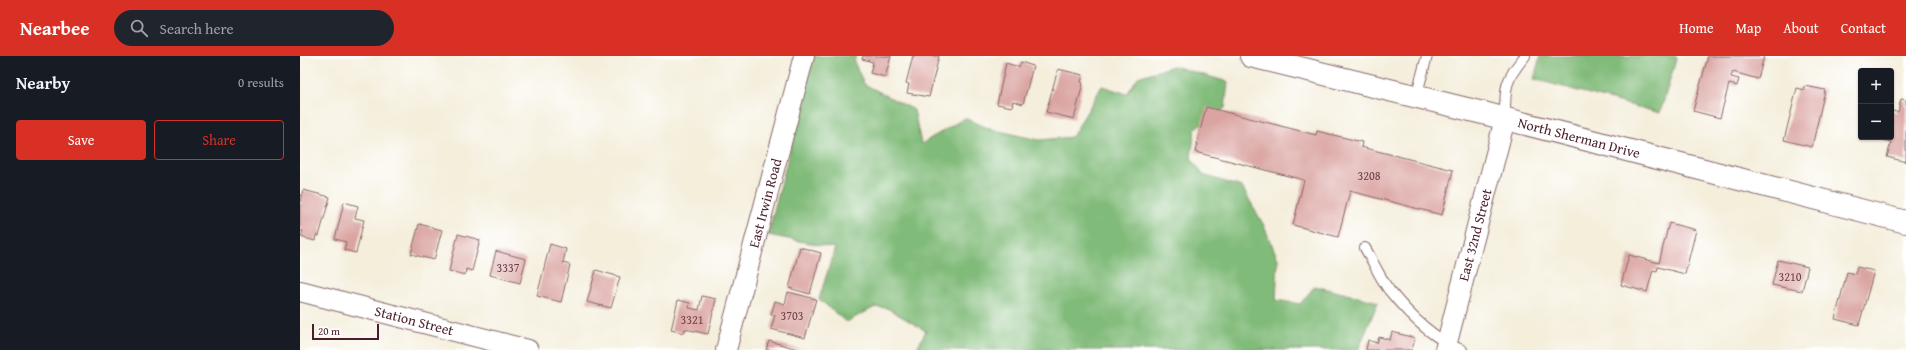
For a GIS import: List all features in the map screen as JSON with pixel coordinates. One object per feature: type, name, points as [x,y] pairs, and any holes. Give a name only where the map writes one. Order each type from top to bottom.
[{"type":"main road","name":"North Sherman Drive","points":[[1251,56],[1416,96],[1906,222]]},
{"type":"street","name":"East Irwin Road","points":[[726,350],[804,56]]},
{"type":"street","name":"East 32nd Street","points":[[1451,348],[1505,119]]},
{"type":"street","name":"Station Street","points":[[300,291],[528,350]]},
{"type":"lane","points":[[1416,96],[1427,56]]},
{"type":"lane","points":[[1505,119],[1505,90],[1508,77],[1525,56]]},
{"type":"lane","points":[[1365,248],[1389,290],[1419,324],[1451,348]]},
{"type":"green space","points":[[814,56],[856,56],[854,62],[864,84],[914,110],[921,144],[965,118],[990,129],[1039,140],[1072,137],[1102,86],[1127,94],[1138,77],[1173,66],[1228,82],[1225,108],[1195,129],[1191,158],[1203,175],[1242,187],[1263,224],[1278,259],[1276,300],[1300,304],[1315,286],[1378,302],[1358,350],[916,350],[926,331],[887,308],[875,307],[846,322],[819,299],[835,248],[768,235]]},
{"type":"green space","points":[[1540,56],[1677,56],[1660,113],[1534,79]]},
{"type":"building","points":[[863,56],[891,56],[885,77],[870,73],[873,62],[862,59]]},
{"type":"building","points":[[913,56],[939,56],[929,97],[907,93],[909,84],[906,83]]},
{"type":"building","points":[[1708,56],[1764,56],[1758,79],[1733,72],[1731,77],[1739,79],[1737,86],[1729,84],[1720,118],[1693,111]]},
{"type":"building","points":[[1021,62],[1033,66],[1023,104],[1013,101],[1012,107],[997,104],[1006,63],[1019,67]]},
{"type":"building","points":[[1058,69],[1083,75],[1081,82],[1083,83],[1074,119],[1046,112]]},
{"type":"building","points":[[1805,86],[1825,90],[1812,147],[1784,140],[1797,88],[1805,90]]},
{"type":"building","points":[[1901,99],[1906,100],[1906,162],[1887,157],[1891,142],[1884,140],[1894,140],[1894,111],[1898,112]]},
{"type":"building","points":[[1206,107],[1316,135],[1317,131],[1362,142],[1361,147],[1453,170],[1442,215],[1350,191],[1338,237],[1293,225],[1304,180],[1195,152]]},
{"type":"building","points":[[303,190],[330,197],[319,236],[316,235],[315,241],[301,237],[303,231],[300,231],[300,201]]},
{"type":"building","points":[[344,202],[358,206],[355,218],[364,220],[356,253],[344,250],[346,242],[335,239]]},
{"type":"building","points":[[1669,223],[1696,230],[1685,274],[1658,267],[1657,271],[1653,270],[1647,292],[1621,285],[1629,255],[1659,263]]},
{"type":"building","points":[[419,224],[442,230],[434,260],[411,254]]},
{"type":"building","points":[[458,234],[480,240],[472,271],[466,269],[465,275],[449,271]]},
{"type":"building","points":[[550,244],[566,249],[563,263],[570,265],[561,302],[537,296]]},
{"type":"building","points":[[800,247],[821,253],[810,294],[789,288]]},
{"type":"building","points":[[496,251],[526,259],[520,283],[490,275]]},
{"type":"building","points":[[1778,260],[1808,267],[1802,291],[1772,285]]},
{"type":"building","points":[[1857,267],[1874,271],[1859,325],[1835,319],[1847,272],[1855,274]]},
{"type":"building","points":[[596,270],[620,277],[611,308],[587,302]]},
{"type":"building","points":[[788,292],[816,299],[805,338],[771,329],[775,315],[771,315],[775,301],[785,304]]},
{"type":"building","points":[[702,296],[716,299],[708,334],[685,329],[684,333],[671,330],[678,300],[690,303],[689,308],[699,310]]},
{"type":"building","points":[[1392,332],[1415,338],[1412,350],[1366,350],[1368,340],[1377,343],[1379,337],[1390,340]]},
{"type":"building","points":[[769,341],[801,350],[766,350]]}]
